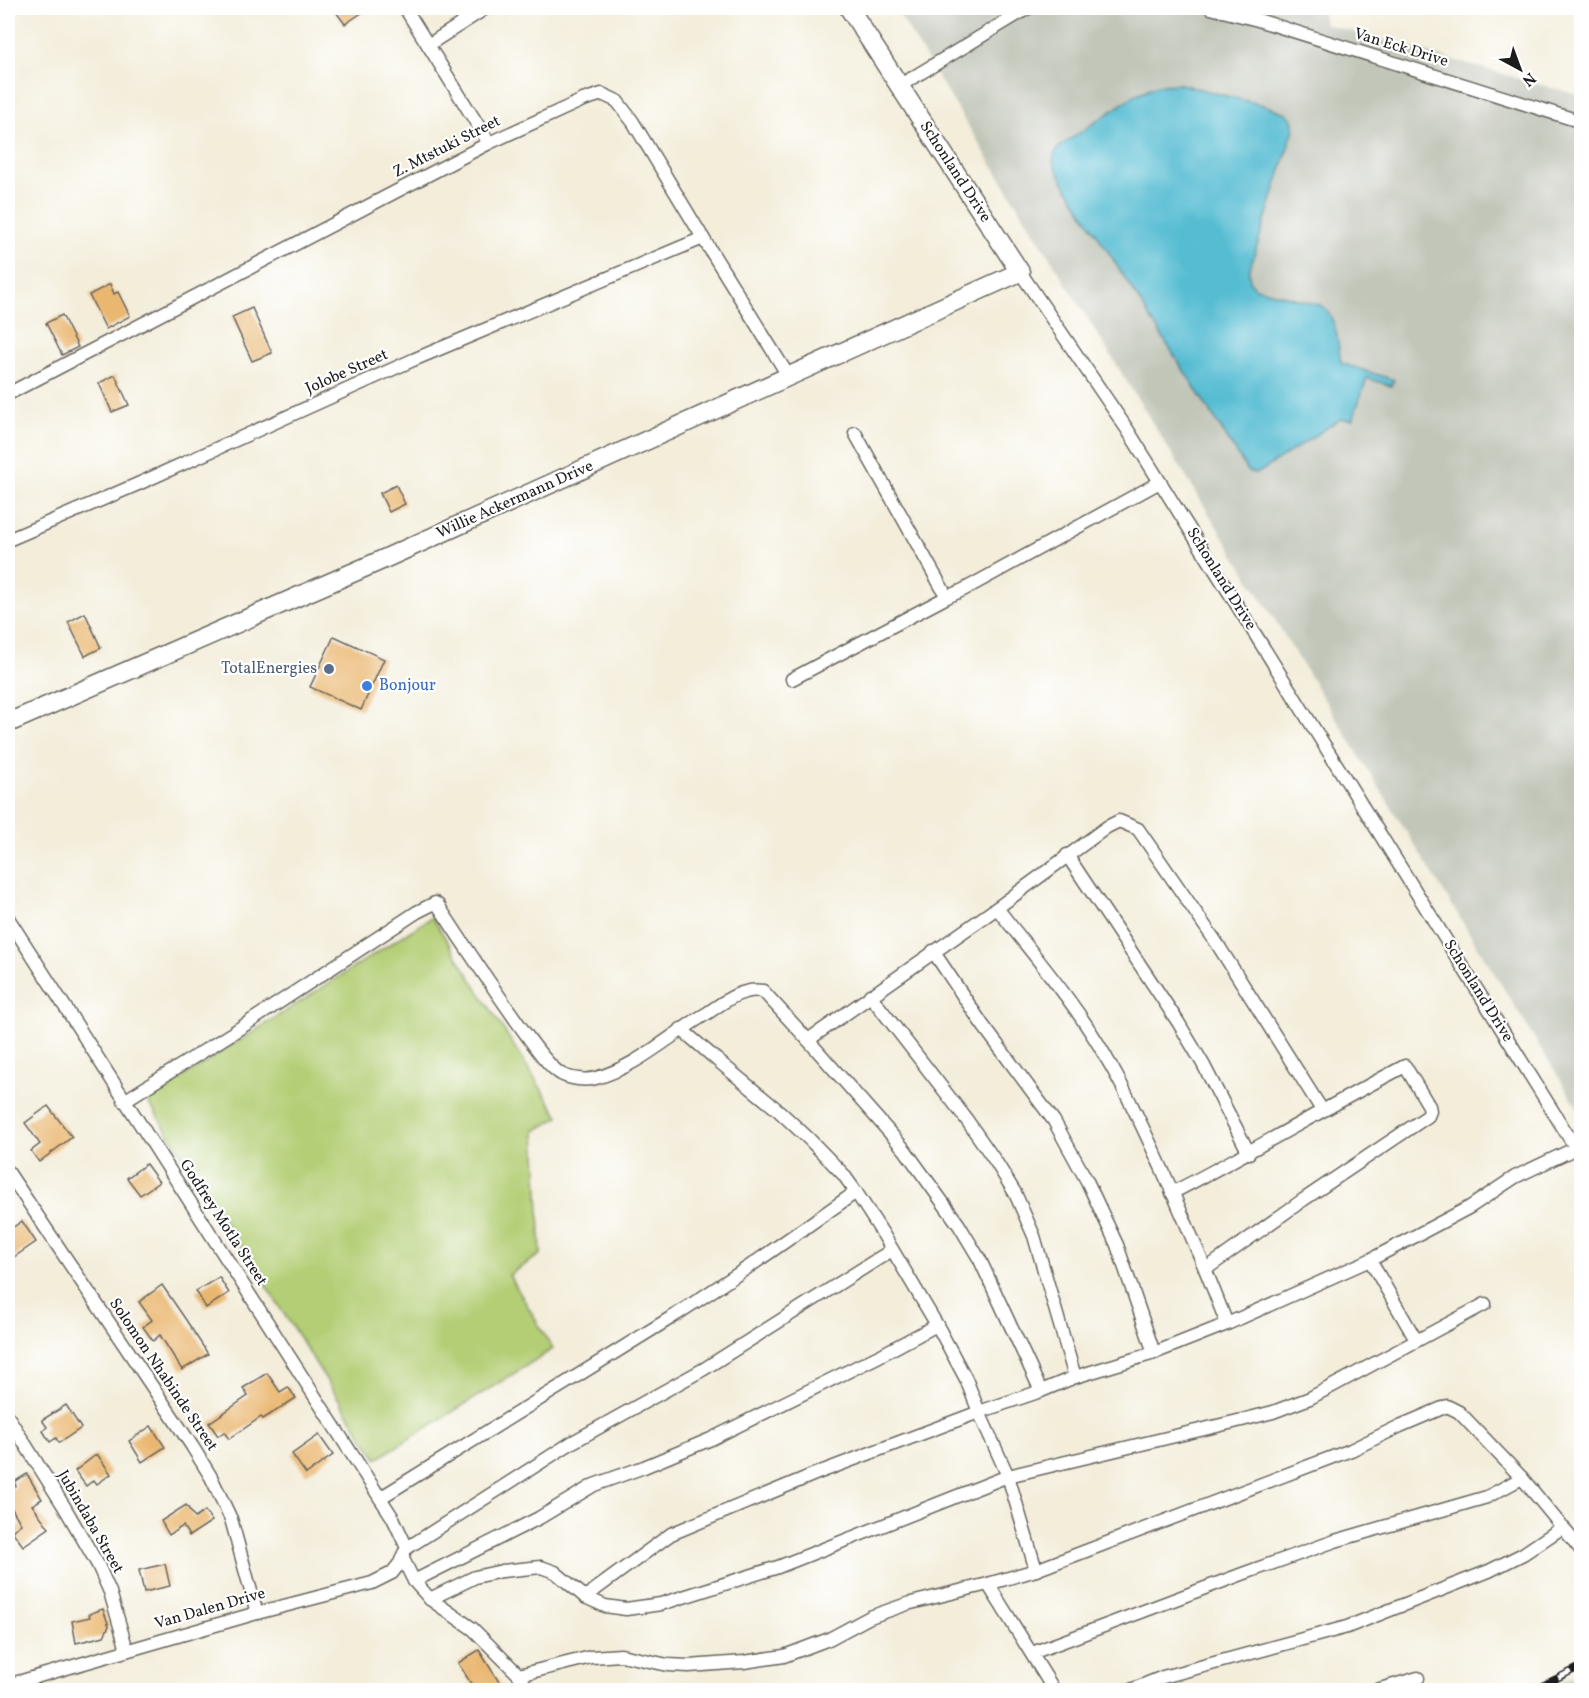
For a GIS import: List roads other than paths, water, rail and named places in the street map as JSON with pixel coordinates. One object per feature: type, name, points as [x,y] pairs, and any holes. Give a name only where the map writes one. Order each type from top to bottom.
[{"type":"street","points":[[405,8],[489,143]]},
{"type":"street","points":[[428,45],[486,8]]},
{"type":"street","name":"Schonland Drive","points":[[849,8],[1020,272],[1127,429],[1578,1153]]},
{"type":"street","points":[[899,86],[1028,8]]},
{"type":"street","name":"Van Eck Drive","points":[[1211,8],[1581,122]]},
{"type":"street","name":"Z. Mtstuki Street","points":[[8,394],[489,143],[583,100],[602,94],[617,100],[633,122],[789,376]]},
{"type":"street","name":"Jolobe Street","points":[[8,540],[413,360],[703,238]]},
{"type":"street","name":"Willie Ackermann Drive","points":[[8,723],[375,563],[1020,272]]},
{"type":"street","points":[[855,433],[947,597]]},
{"type":"street","points":[[792,679],[963,590],[1160,482]]},
{"type":"street","points":[[808,1040],[997,908],[1067,855],[1119,821],[1138,829],[1216,942],[1322,1110]]},
{"type":"street","points":[[1067,855],[1178,1022],[1203,1064],[1249,1153]]},
{"type":"street","points":[[124,1101],[407,918],[435,903],[534,1045],[561,1074],[577,1079],[594,1079],[616,1071],[742,992],[755,990],[763,992],[905,1150],[959,1225],[980,1260],[1041,1391]]},
{"type":"street","points":[[997,908],[1077,1012],[1107,1057],[1138,1117],[1206,1269],[1227,1324]]},
{"type":"street","name":"Godfrey Motla Street","points":[[8,918],[393,1518],[414,1581],[430,1599],[473,1629],[519,1676],[528,1690]]},
{"type":"street","points":[[933,951],[982,1024],[1054,1121],[1082,1171],[1117,1245],[1154,1353]]},
{"type":"street","points":[[870,995],[964,1116],[996,1161],[1015,1193],[1034,1236],[1075,1377]]},
{"type":"street","points":[[681,1029],[802,1132],[843,1174],[856,1192],[937,1324],[966,1379],[1008,1476],[1036,1570]]},
{"type":"street","points":[[1172,1193],[1405,1066],[1429,1106],[1428,1116],[1206,1269]]},
{"type":"street","points":[[585,1597],[671,1534],[815,1474],[979,1412],[1075,1377],[1154,1353],[1227,1324],[1370,1260],[1470,1207],[1515,1177],[1578,1153]]},
{"type":"street","name":"Solomon Nhabinde Street","points":[[8,1172],[192,1446],[211,1478],[231,1519],[257,1613]]},
{"type":"street","points":[[380,1498],[677,1314],[856,1192]]},
{"type":"street","name":"Van Dalen Drive","points":[[8,1685],[257,1613],[372,1583],[392,1573],[405,1553],[571,1443],[704,1369],[892,1250]]},
{"type":"street","points":[[1370,1260],[1416,1340]]},
{"type":"street","points":[[430,1599],[475,1577],[502,1571],[542,1567],[555,1572],[585,1597],[605,1606],[626,1609],[661,1604],[778,1567],[1008,1476],[1188,1434],[1293,1406],[1485,1305]]},
{"type":"street","points":[[414,1581],[539,1518],[594,1485],[711,1439],[879,1356],[937,1324]]},
{"type":"street","points":[[519,1676],[591,1658],[621,1655],[668,1665],[689,1666],[784,1656],[829,1639],[879,1614],[1036,1570],[1275,1480],[1351,1450],[1443,1406],[1459,1412],[1522,1478],[1581,1551]]},
{"type":"street","name":"Jubindaba Street","points":[[8,1417],[98,1565],[110,1592],[127,1650]]},
{"type":"street","points":[[1032,1653],[1312,1549],[1487,1497],[1522,1478]]},
{"type":"street","points":[[1131,1690],[1163,1677],[1347,1627],[1489,1571],[1523,1554],[1563,1527]]},
{"type":"street","points":[[988,1584],[1054,1690]]},
{"type":"street","points":[[1377,1690],[1418,1678]]},
{"type":"water","points":[[1180,84],[1263,105],[1287,113],[1292,119],[1294,129],[1249,271],[1250,282],[1256,288],[1323,306],[1328,311],[1334,325],[1341,363],[1394,380],[1391,386],[1367,378],[1353,419],[1340,419],[1257,474],[1248,471],[1066,186],[1053,162],[1059,147],[1135,95],[1157,85]]},
{"type":"railway","points":[[1533,1690],[1582,1666]]},
{"type":"place","name":"TotalEnergies","points":[[329,669]]},
{"type":"place","name":"Bonjour","points":[[367,686]]}]
